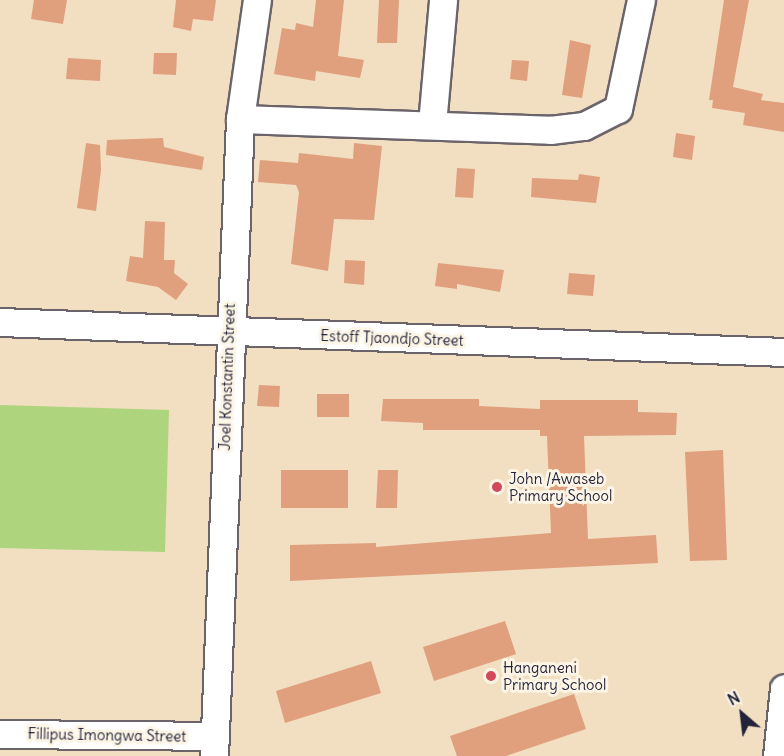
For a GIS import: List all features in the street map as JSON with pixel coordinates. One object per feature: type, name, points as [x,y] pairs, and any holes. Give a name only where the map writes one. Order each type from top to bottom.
[{"type":"street","name":"Joel Konstantin Street","points":[[214,746],[229,332],[240,119],[257,0]]},
{"type":"street","points":[[432,124],[443,0]]},
{"type":"street","points":[[240,119],[432,124],[550,130],[584,126],[618,109],[641,0]]},
{"type":"street","name":"Estoff Tjaondjo Street","points":[[0,322],[784,352]]},
{"type":"street","points":[[777,756],[784,688]]},
{"type":"street","name":"Fillipus Imongwa Street","points":[[0,734],[214,746]]},
{"type":"green space","points":[[0,405],[169,410],[165,552],[0,548]]},
{"type":"building","points":[[34,0],[67,0],[63,24],[31,19]]},
{"type":"building","points":[[176,0],[216,0],[213,21],[193,19],[191,31],[173,27]]},
{"type":"building","points":[[316,0],[344,0],[338,56],[364,60],[360,78],[316,71],[315,81],[274,74],[282,28],[295,30],[296,23],[313,27]]},
{"type":"building","points":[[379,0],[399,0],[397,43],[377,43]]},
{"type":"building","points":[[724,0],[749,0],[733,87],[763,94],[761,100],[784,103],[784,132],[743,125],[745,113],[712,108],[713,100],[709,100]]},
{"type":"building","points":[[570,40],[591,45],[582,98],[562,95]]},
{"type":"building","points":[[154,53],[177,53],[176,75],[153,74]]},
{"type":"building","points":[[68,58],[101,60],[100,81],[66,79]]},
{"type":"building","points":[[512,60],[529,61],[527,81],[510,79]]},
{"type":"building","points":[[676,133],[695,136],[692,160],[673,157]]},
{"type":"building","points":[[163,138],[164,147],[204,157],[202,170],[106,155],[107,140]]},
{"type":"building","points":[[86,143],[100,145],[101,170],[96,211],[77,208]]},
{"type":"building","points":[[354,143],[382,146],[374,220],[334,219],[328,271],[291,264],[299,192],[296,185],[258,182],[260,160],[298,163],[299,153],[353,159]]},
{"type":"building","points":[[457,168],[475,169],[473,198],[455,197]]},
{"type":"building","points":[[579,174],[600,177],[596,203],[531,197],[532,178],[578,180]]},
{"type":"building","points":[[145,221],[165,222],[164,260],[175,260],[174,273],[188,284],[176,300],[158,287],[126,281],[130,256],[143,258]]},
{"type":"building","points":[[345,260],[365,261],[364,285],[344,283]]},
{"type":"building","points":[[438,263],[504,270],[500,292],[457,284],[457,289],[435,286]]},
{"type":"building","points":[[569,273],[595,275],[593,296],[567,294]]},
{"type":"building","points":[[259,385],[280,386],[279,407],[257,406]]},
{"type":"building","points":[[317,394],[349,394],[349,417],[317,417]]},
{"type":"building","points":[[383,399],[479,399],[479,406],[540,409],[540,400],[638,400],[638,412],[677,413],[676,435],[584,436],[588,539],[656,535],[658,563],[290,581],[290,545],[376,543],[376,547],[551,533],[547,436],[540,436],[540,430],[423,430],[423,423],[381,421]]},
{"type":"building","points":[[723,450],[727,560],[690,561],[685,452]]},
{"type":"building","points":[[281,470],[348,470],[348,508],[281,508]]},
{"type":"building","points":[[378,470],[398,470],[397,508],[376,508]]},
{"type":"building","points":[[505,621],[516,654],[434,681],[423,647]]},
{"type":"building","points":[[371,661],[381,693],[285,723],[276,691]]},
{"type":"building","points":[[574,694],[586,729],[506,756],[457,756],[450,736]]},
{"type":"place","name":"John /Awaseb Primary School","points":[[497,487]]},
{"type":"place","name":"Hanganeni Primary School","points":[[491,676]]}]
